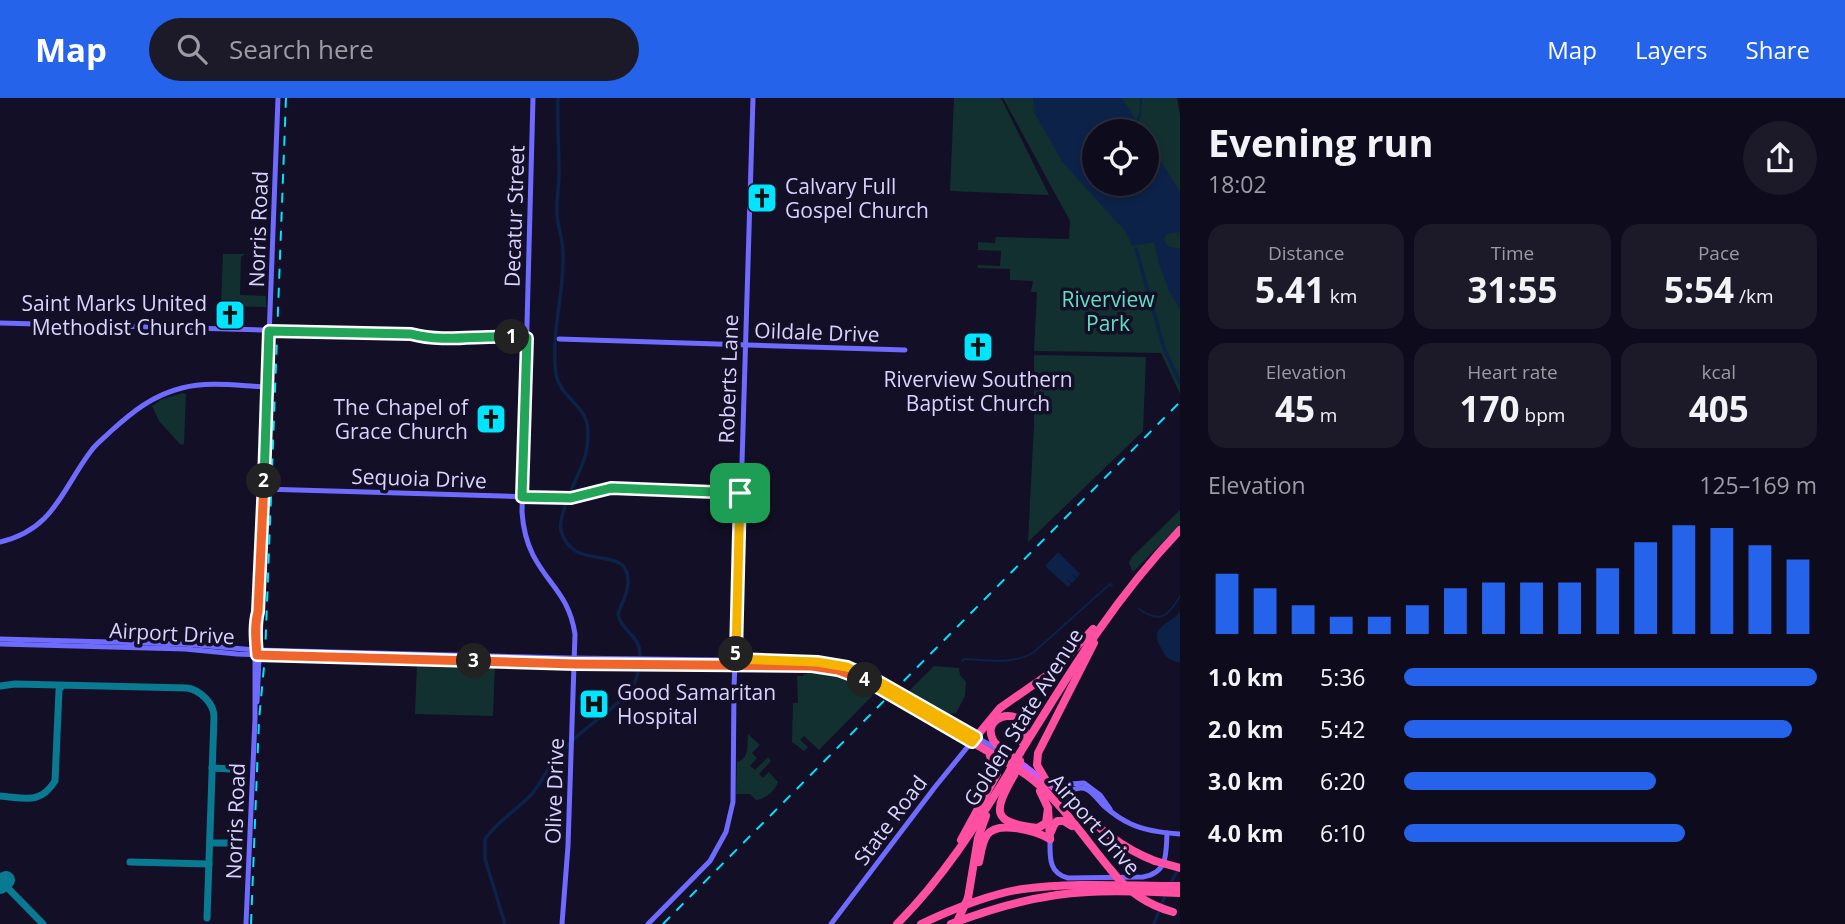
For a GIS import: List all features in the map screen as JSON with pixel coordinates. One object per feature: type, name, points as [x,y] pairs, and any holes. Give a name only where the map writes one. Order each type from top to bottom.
[{"type":"highway","name":"Golden State Avenue","points":[[954,924],[967,901],[982,828],[1019,755],[1084,650],[1121,598],[1180,530]]},
{"type":"highway","name":"Golden State Avenue","points":[[1019,755],[1096,640],[1137,585],[1180,536]]},
{"type":"highway","points":[[974,739],[1000,708],[1063,662],[1121,598]]},
{"type":"highway","points":[[1048,784],[1037,765],[1038,753],[1096,640]]},
{"type":"highway","points":[[1002,716],[1015,717],[1024,726],[1019,755],[996,744],[992,736],[994,724],[1002,716]]},
{"type":"highway","name":"Airport Drive","points":[[974,739],[986,751],[1038,784],[1126,887],[1144,901],[1177,913]]},
{"type":"highway","points":[[947,868],[997,774],[996,764],[986,751]]},
{"type":"highway","name":"Golden State Avenue","points":[[897,924],[947,868],[1011,773]]},
{"type":"highway","points":[[1011,773],[1000,802],[1003,818],[1013,824],[1040,828],[1047,821],[1048,808]]},
{"type":"highway","points":[[1027,775],[1043,795],[1048,808],[1050,839]]},
{"type":"highway","name":"Airport Drive","points":[[1070,801],[1120,844],[1155,861],[1180,868]]},
{"type":"highway","points":[[1050,839],[1054,825],[1061,821],[1070,825],[1089,844]]},
{"type":"highway","points":[[967,901],[984,843],[990,832],[1005,827],[1050,839]]},
{"type":"highway","points":[[954,924],[1000,907],[1032,899],[1090,891],[1180,886]]},
{"type":"highway","points":[[921,924],[974,902],[1024,889],[1118,889],[1180,893]]},
{"type":"main road","name":"Airport Drive","points":[[1019,755],[1048,784],[1070,801]]},
{"type":"street","name":"Norris Road","points":[[246,924],[278,98]]},
{"type":"street","name":"Decatur Street","points":[[533,98],[522,520],[527,543],[536,561],[559,590],[569,610],[575,634],[575,661]]},
{"type":"street","name":"Roberts Lane","points":[[648,924],[704,868],[719,847],[730,818],[733,796],[753,98]]},
{"type":"street","points":[[0,323],[411,334],[424,338],[454,339],[479,336],[527,338]]},
{"type":"street","name":"Oildale Drive","points":[[559,339],[905,350]]},
{"type":"street","points":[[0,542],[25,533],[46,517],[57,505],[92,449],[148,401],[190,386],[267,387]]},
{"type":"street","name":"Sequoia Drive","points":[[263,489],[568,498],[611,488],[740,493]]},
{"type":"street","name":"Airport Drive","points":[[0,642],[26,640],[184,644],[257,653]]},
{"type":"street","name":"Airport Drive","points":[[0,642],[257,653],[575,661],[817,662],[847,667],[876,680],[974,739],[1019,755]]},
{"type":"street","name":"Olive Drive","points":[[562,924],[575,661]]},
{"type":"street","name":"State Road","points":[[831,924],[974,739]]},
{"type":"street","points":[[1060,794],[1071,784],[1084,783],[1100,795],[1110,809]]},
{"type":"street","points":[[1070,801],[1073,790],[1085,788],[1106,808],[1135,826],[1180,834]]},
{"type":"street","points":[[1050,839],[1052,866],[1061,876],[1143,877],[1154,874],[1161,868],[1166,857],[1167,833]]},
{"type":"green space","points":[[954,98],[1001,98],[1049,195],[950,191]]},
{"type":"green space","name":"Riverview Park","points":[[1003,98],[1177,98],[1180,115],[1180,394],[1161,353],[1034,351],[1037,292],[1031,292],[1033,281],[1010,280],[1010,269],[978,268],[978,265],[1000,266],[1001,251],[978,250],[978,242],[995,243],[996,237],[1069,239],[1070,221]]},
{"type":"green space","points":[[223,254],[245,254],[241,257],[240,295],[266,296],[266,307],[221,306]]},
{"type":"green space","points":[[1034,355],[1146,357],[1143,431],[1028,542],[1034,424]]},
{"type":"green space","points":[[186,394],[183,445],[159,421],[152,406],[162,399]]},
{"type":"green space","points":[[1180,510],[1180,525],[1133,572],[1129,563],[1132,557]]},
{"type":"green space","points":[[417,663],[495,665],[493,716],[415,714]]},
{"type":"green space","points":[[934,666],[959,668],[960,675],[966,682],[965,696],[956,713],[949,714],[908,692]]},
{"type":"green space","points":[[807,670],[847,678],[873,691],[872,696],[819,750],[804,736],[800,740],[808,747],[804,751],[792,742],[793,703],[798,703],[797,676],[807,674]]},
{"type":"green space","points":[[748,734],[760,745],[752,753],[757,758],[750,766],[755,770],[768,757],[771,761],[759,774],[763,778],[769,772],[778,782],[770,794],[756,800],[750,794],[736,794],[737,762],[746,754]]},
{"type":"water","points":[[1033,98],[1122,98],[1135,119],[1082,119],[1082,184],[1063,163],[1034,112]]},
{"type":"water","points":[[1159,158],[1180,192],[1180,232],[1167,234],[1164,239],[1167,246],[1180,249],[1180,309],[1169,291],[1154,242],[1132,246],[1126,232],[1093,196],[1159,196]]},
{"type":"water","points":[[1058,552],[1080,574],[1077,578],[1071,573],[1076,579],[1072,583],[1066,578],[1071,584],[1068,587],[1045,566]]},
{"type":"water","points":[[1180,612],[1178,662],[1166,655],[1157,635],[1158,630]]},
{"type":"waterway","points":[[505,924],[485,859],[485,839],[531,795],[566,746],[627,694],[636,680],[640,660],[637,642],[618,614],[628,587],[626,571],[620,563],[576,551],[567,543],[561,530],[565,506],[585,457],[588,433],[584,415],[563,390],[556,374],[555,344],[563,267],[557,210],[558,98]]},
{"type":"waterway","points":[[1138,119],[1141,98]]},
{"type":"waterway","points":[[1136,249],[1164,348],[1180,383]]},
{"type":"waterway","points":[[962,661],[1009,660],[1026,656],[1034,652],[1110,584],[1112,586]]},
{"type":"waterway","points":[[1139,609],[1146,614],[1163,616],[1172,609],[1180,596]]},
{"type":"waterway","points":[[1169,886],[1179,868]]},
{"type":"waterway","points":[[1154,924],[1166,893]]},
{"type":"taxiway","points":[[0,686],[15,684],[187,688],[197,691],[205,698],[212,707],[214,717],[207,918]]},
{"type":"taxiway","points":[[0,796],[38,797],[55,781],[59,690],[62,686]]},
{"type":"taxiway","points":[[212,768],[231,769]]},
{"type":"taxiway","points":[[210,843],[229,843]]},
{"type":"taxiway","points":[[130,862],[209,864]]},
{"type":"taxiway","points":[[0,880],[43,924]]},
{"type":"runway","points":[[0,885],[6,880]]},
{"type":"railway","points":[[251,924],[259,720],[265,656],[286,98]]},
{"type":"railway","points":[[663,924],[1180,402]]},
{"type":"place","name":"Calvary Full Gospel Church","points":[[762,198]]},
{"type":"place","name":"Saint Marks United Methodist Church","points":[[230,315]]},
{"type":"place","name":"Riverview Southern Baptist Church","points":[[978,347]]},
{"type":"place","name":"The Chapel of Grace Church","points":[[491,419]]},
{"type":"place","name":"Good Samaritan Hospital","points":[[594,704]]},
{"type":"route","points":[[269,331],[411,334],[424,338],[527,338],[522,497],[571,498],[611,488],[740,493],[735,659],[817,662],[856,670],[976,737],[972,742],[863,679],[838,670],[815,666],[575,664],[257,655],[255,647],[269,331]]}]
